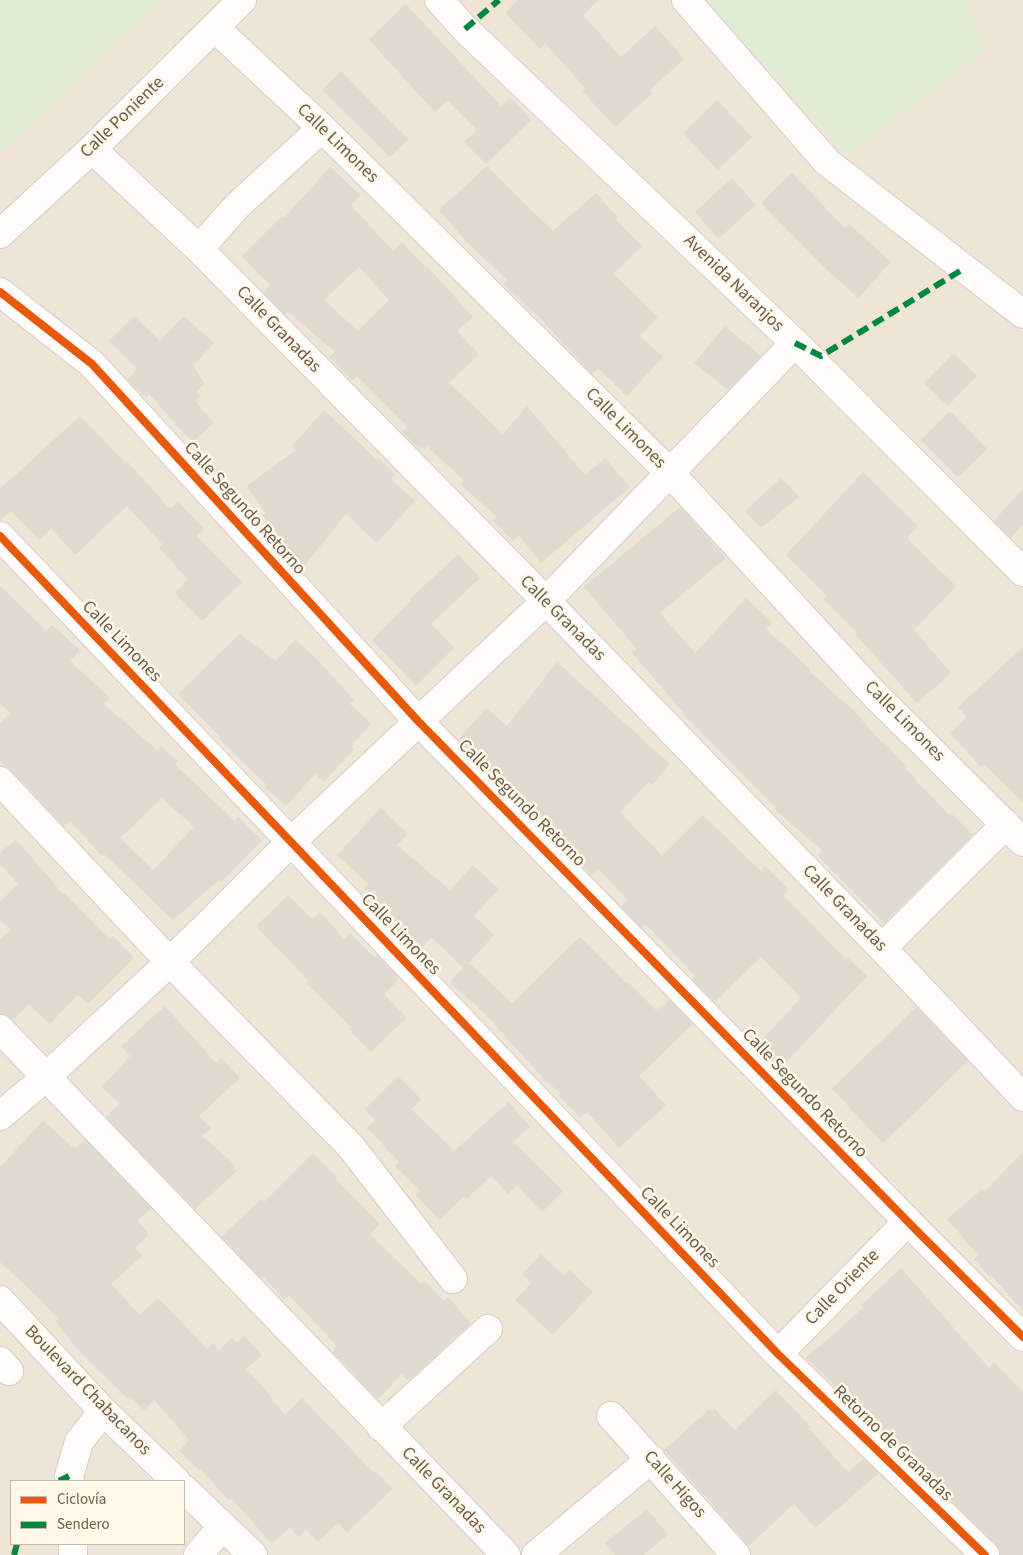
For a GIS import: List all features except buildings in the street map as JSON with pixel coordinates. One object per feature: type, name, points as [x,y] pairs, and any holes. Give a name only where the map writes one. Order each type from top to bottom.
[{"type":"street","name":"Calle Poniente","points":[[0,234],[92,149],[242,0]]},
{"type":"street","name":"Avenida Naranjos","points":[[440,0],[465,29],[795,343],[1023,572]]},
{"type":"street","points":[[686,0],[827,162],[1023,314]]},
{"type":"street","name":"Calle Limones","points":[[215,28],[322,128],[670,473],[874,694],[1015,833]]},
{"type":"street","points":[[199,249],[237,206],[322,128]]},
{"type":"street","name":"Calle Granadas","points":[[92,149],[199,249],[546,601],[882,948],[1023,1097]]},
{"type":"street","name":"Calle Segundo Retorno","points":[[0,292],[92,364],[418,722],[1023,1337]]},
{"type":"street","points":[[0,1116],[46,1077],[170,962],[291,842],[546,601],[795,343]]},
{"type":"street","name":"Calle Limones","points":[[0,536],[778,1354]]},
{"type":"street","points":[[0,781],[170,962],[352,1148],[453,1279]]},
{"type":"street","points":[[882,948],[1015,833]]},
{"type":"street","points":[[0,1029],[381,1427],[488,1329]]},
{"type":"street","name":"Calle Oriente","points":[[778,1354],[908,1221]]},
{"type":"street","name":"Boulevard Chabacanos","points":[[0,1300],[103,1411],[175,1480]]},
{"type":"street","name":"Retorno de Granadas","points":[[778,1354],[985,1555]]},
{"type":"street","points":[[70,1480],[79,1442],[103,1411]]},
{"type":"street","name":"Calle Higos","points":[[610,1416],[736,1555]]},
{"type":"street","name":"Calle Granadas","points":[[381,1427],[506,1555]]},
{"type":"street","points":[[536,1555],[651,1459]]},
{"type":"street","points":[[185,1490],[253,1555]]},
{"type":"street","points":[[198,1555],[223,1526]]},
{"type":"shaded area","points":[[0,0],[705,0],[847,155],[985,49],[964,0],[1023,0],[1023,1555],[0,1555]]},
{"type":"green space","points":[[0,0],[160,0],[0,153]]},
{"type":"green space","points":[[705,0],[964,0],[986,49],[847,155]]},
{"type":"marked path","points":[[465,29],[499,0]]},
{"type":"marked path","points":[[795,343],[821,356],[965,268]]},
{"type":"marked path","points":[[61,1480],[69,1476]]},
{"type":"marked path","points":[[14,1555],[17,1545]]},
{"type":"cycle path","points":[[0,292],[92,364],[418,721],[1023,1337]]},
{"type":"cycle path","points":[[0,536],[778,1354],[985,1555]]}]
